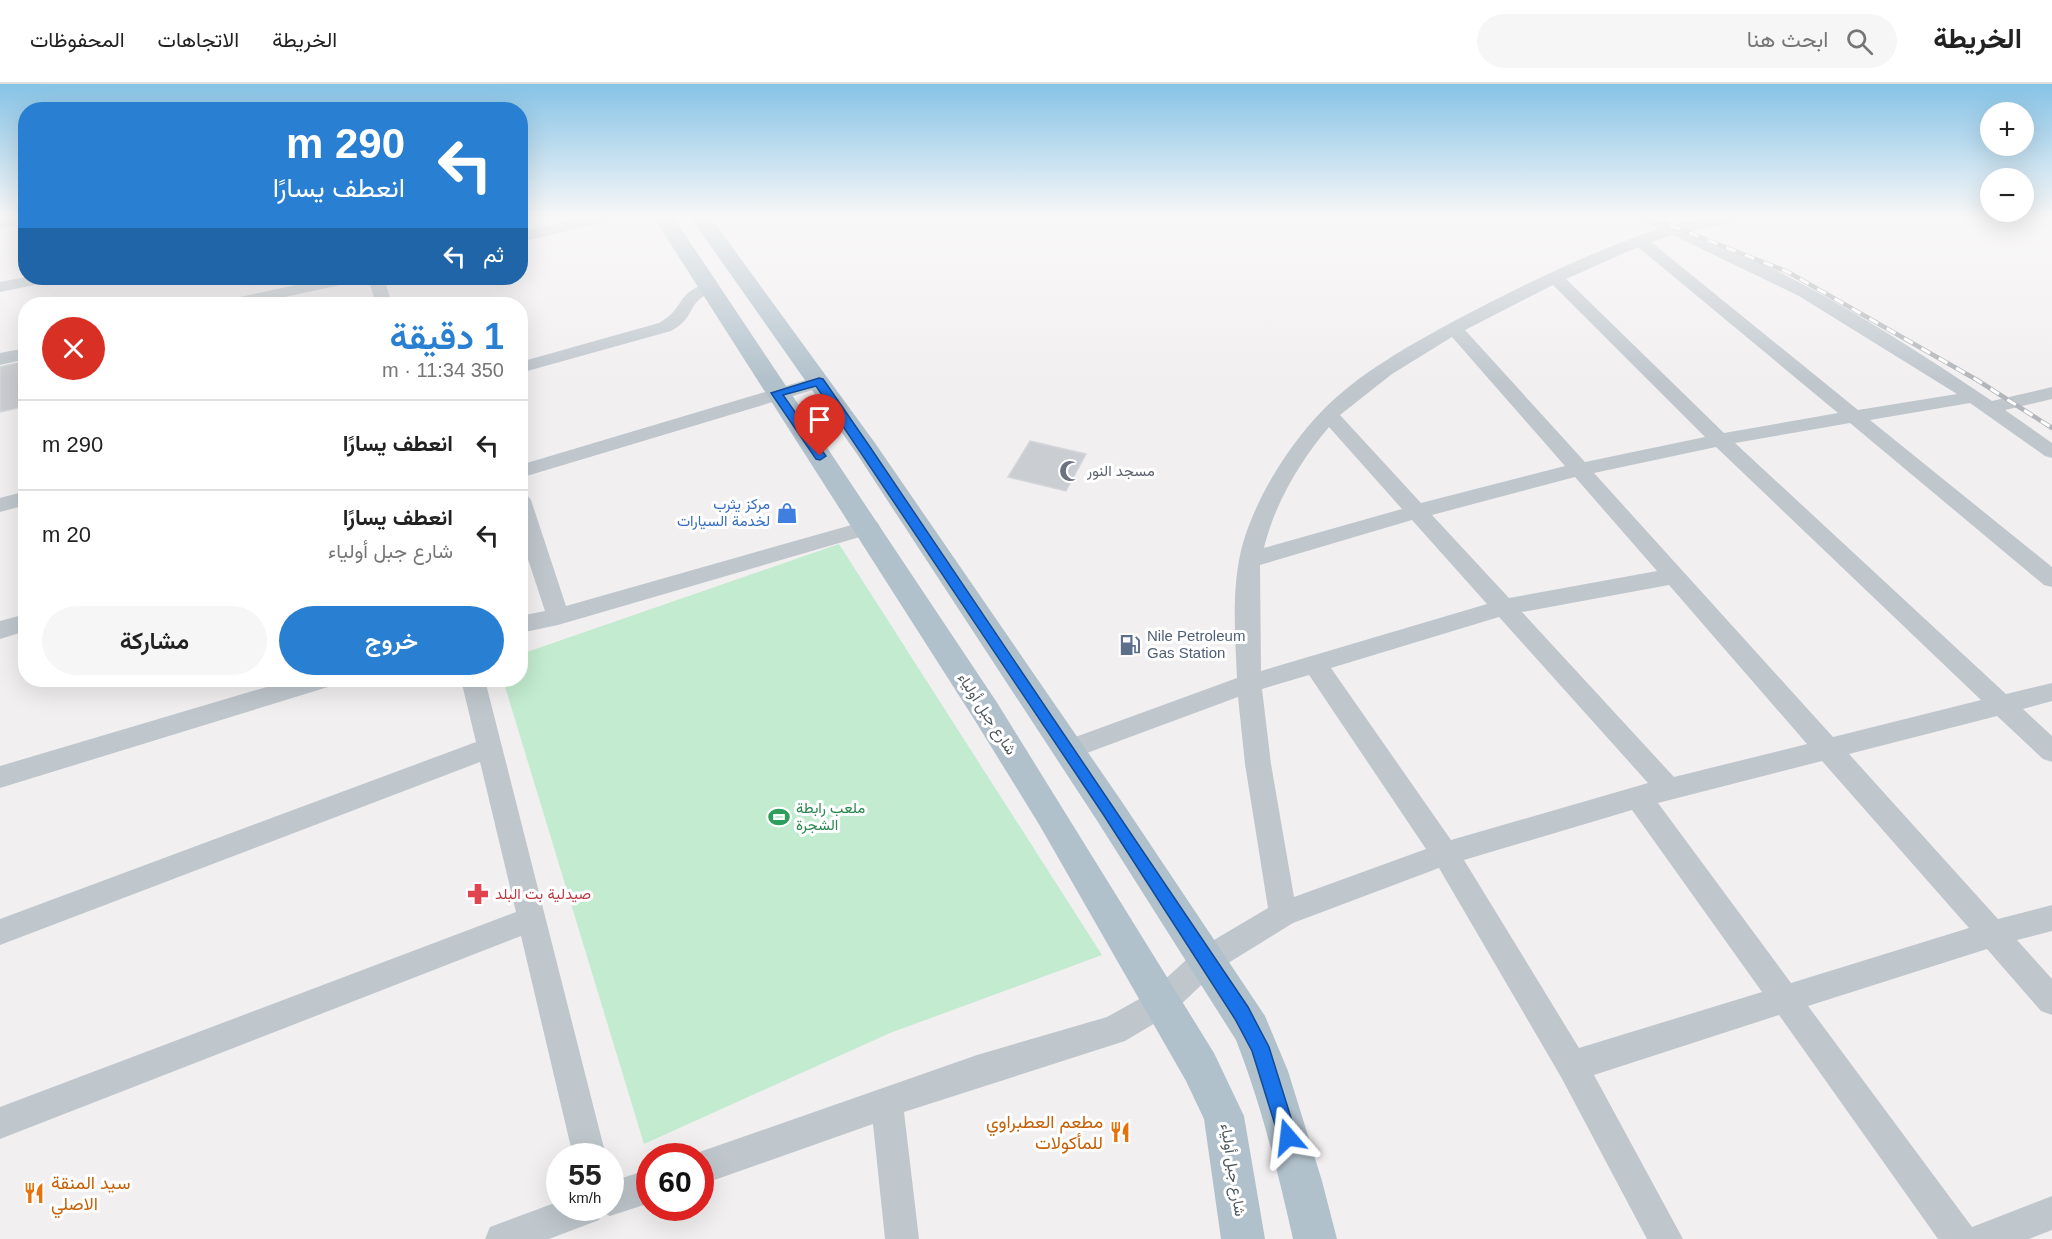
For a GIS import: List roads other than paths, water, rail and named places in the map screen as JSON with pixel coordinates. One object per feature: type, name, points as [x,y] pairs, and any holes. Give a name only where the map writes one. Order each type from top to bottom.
[{"type":"main road","name":"شارع جبل أولياء","points":[[699,272],[776,393],[869,526],[1031,782],[1200,1068],[1224,1116],[1243,1239]]},
{"type":"main road","points":[[740,272],[819,382],[1068,750],[1207,960],[1260,1047],[1301,1181],[1315,1239]]},
{"type":"street","points":[[1283,914],[1247,684],[1250,560],[1266,507],[1329,415],[1379,375],[1454,328],[1570,272]]},
{"type":"street","points":[[1678,272],[2052,579]]},
{"type":"street","points":[[1766,272],[1821,302],[1982,402],[2052,452]]},
{"type":"street","points":[[1555,278],[1720,440],[2052,752]]},
{"type":"street","points":[[0,288],[18,284]]},
{"type":"street","points":[[263,297],[317,285]]},
{"type":"street","points":[[528,366],[665,327],[678,320],[693,295],[709,288]]},
{"type":"street","points":[[1454,328],[2052,1001]]},
{"type":"street","points":[[0,359],[18,355]]},
{"type":"street","points":[[528,470],[776,393],[819,382]]},
{"type":"street","points":[[1250,560],[1418,511],[1578,470],[1720,440],[1855,417],[2052,393]]},
{"type":"street","points":[[1329,415],[1669,789]]},
{"type":"street","points":[[0,505],[18,500]]},
{"type":"street","points":[[528,525],[558,617]]},
{"type":"street","points":[[528,623],[558,617],[869,526]]},
{"type":"street","points":[[1068,750],[1247,684],[1505,607],[1675,576]]},
{"type":"street","points":[[0,630],[18,624]]},
{"type":"street","points":[[1315,664],[1445,854],[1572,1066],[1666,1239]]},
{"type":"street","points":[[0,777],[296,687]]},
{"type":"street","points":[[475,687],[587,1143]]},
{"type":"street","points":[[714,1163],[977,1071],[1114,1030],[1161,1003],[1207,960],[1283,914],[1445,854],[1638,797],[1827,747],[2052,692]]},
{"type":"street","points":[[0,932],[491,747]]},
{"type":"street","points":[[1638,797],[1959,1239]]},
{"type":"street","points":[[1572,1066],[1992,934],[2052,918]]},
{"type":"street","points":[[0,1123],[532,919]]},
{"type":"street","points":[[887,1104],[902,1239]]},
{"type":"street","points":[[1984,1239],[2052,1213]]},
{"type":"street","points":[[502,1239],[551,1221]]},
{"type":"railway","points":[[1788,272],[1977,380],[2052,428]]},
{"type":"place","name":"مسجد النور","points":[[1070,471]]},
{"type":"place","name":"مركز يثرب لخدمة السيارات","points":[[787,513]]},
{"type":"place","name":"Nile Petroleum Gas Station","points":[[1130,645]]},
{"type":"place","name":"ملعب رابطة الشجرة","points":[[779,817]]},
{"type":"place","name":"صيدلية بت البلد","points":[[478,894]]},
{"type":"place","name":"مطعم العطبراوي للمأكولات","points":[[1120,1132]]},
{"type":"place","name":"سيد المنقة الاصلي","points":[[34,1193]]}]
